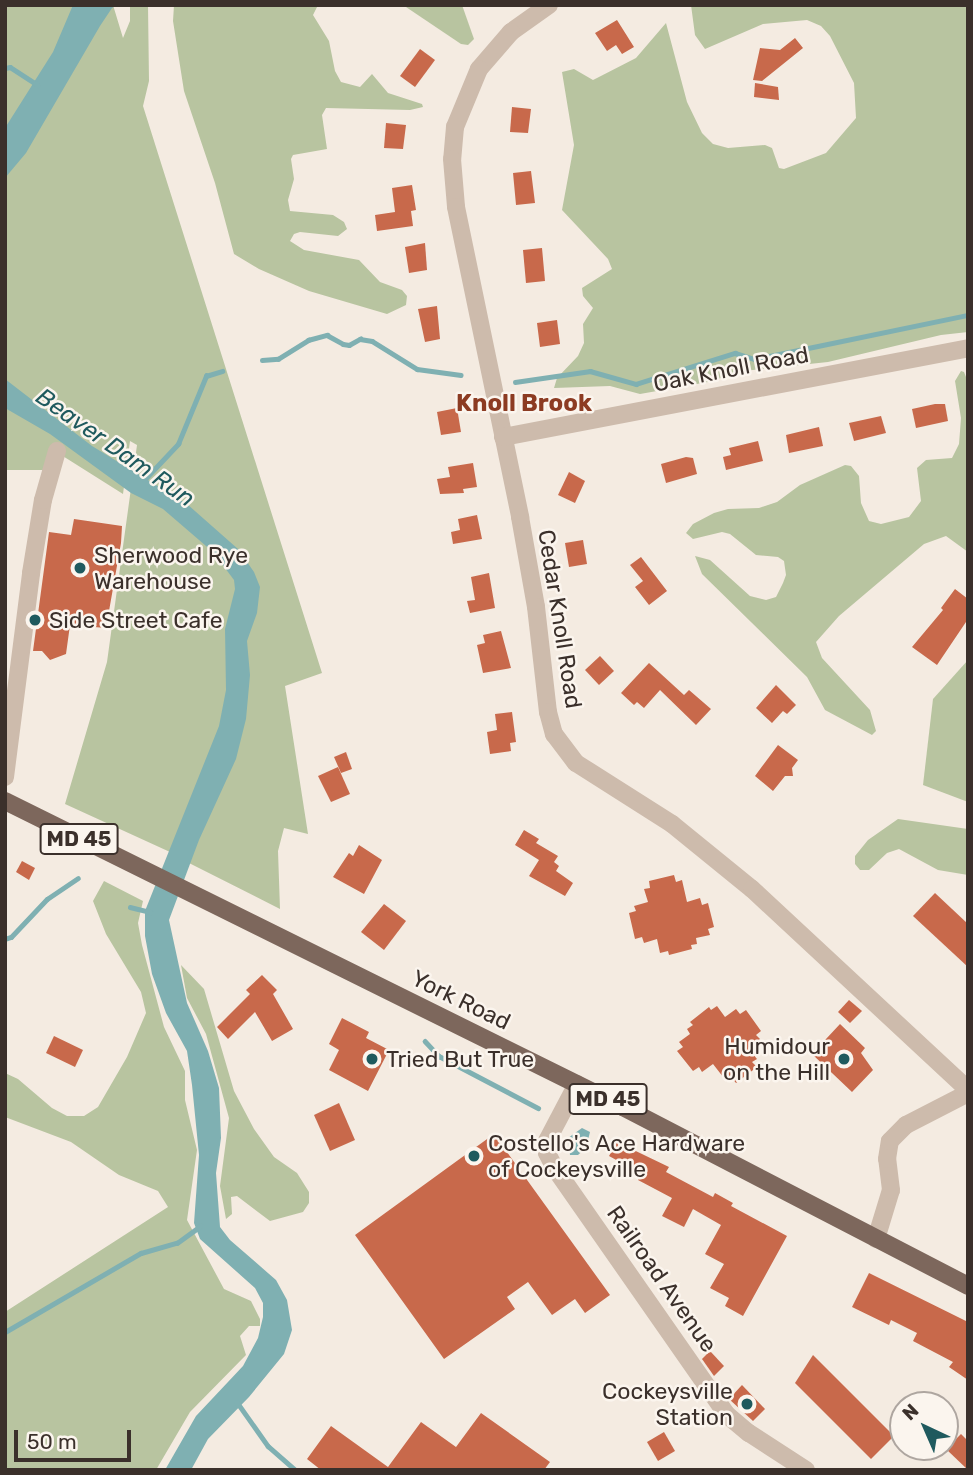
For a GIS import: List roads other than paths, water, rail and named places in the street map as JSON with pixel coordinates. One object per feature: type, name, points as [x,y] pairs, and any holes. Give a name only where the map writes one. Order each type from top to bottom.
[{"type":"main road","name":"York Road","points":[[5,801],[578,1084],[968,1286]]},
{"type":"street","name":"Cedar Knoll Road","points":[[549,5],[493,50],[479,69],[455,127],[452,159],[456,207],[536,607],[548,712],[554,734],[564,751],[576,763],[672,824],[725,866],[968,1091]]},
{"type":"street","name":"Oak Knoll Road","points":[[503,437],[968,348]]},
{"type":"street","points":[[5,777],[31,573],[43,500],[57,451]]},
{"type":"street","name":"Railroad Avenue","points":[[578,1084],[552,1127],[547,1141],[547,1153],[554,1167],[726,1414],[758,1440],[806,1470]]},
{"type":"street","points":[[877,1239],[891,1190],[887,1159],[890,1141],[906,1125],[968,1091]]},
{"type":"water","points":[[73,5],[117,5],[100,26],[26,153],[5,178],[5,128],[53,52]]},
{"type":"water","name":"Beaver Dam Run","points":[[5,379],[92,446],[187,504],[238,549],[254,572],[260,587],[257,613],[247,641],[250,675],[246,719],[236,759],[199,840],[169,920],[187,1003],[208,1051],[219,1088],[221,1138],[216,1173],[220,1227],[230,1240],[276,1280],[287,1300],[292,1330],[284,1354],[249,1397],[208,1439],[191,1470],[165,1470],[196,1416],[243,1366],[258,1338],[263,1303],[255,1288],[200,1239],[194,1223],[199,1155],[187,1051],[166,1013],[152,974],[145,936],[145,911],[219,726],[226,690],[225,629],[235,589],[234,580],[213,552],[163,509],[131,493],[50,434],[5,408]]},
{"type":"water","points":[[582,1128],[590,1132],[586,1148],[578,1155],[570,1155],[568,1138]]},
{"type":"waterway","points":[[5,68],[10,67],[38,85]]},
{"type":"waterway","points":[[515,382],[590,371],[636,384],[735,353],[755,359],[968,315]]},
{"type":"waterway","points":[[262,360],[278,359],[308,340],[327,335],[349,345],[360,339],[372,341],[417,369],[461,375]]},
{"type":"waterway","points":[[144,480],[178,444],[206,376],[222,371]]},
{"type":"waterway","points":[[5,939],[11,937],[47,899],[78,878]]},
{"type":"waterway","points":[[130,907],[150,912]]},
{"type":"waterway","points":[[425,1041],[439,1056],[538,1108]]},
{"type":"waterway","points":[[5,1332],[141,1253],[177,1243],[200,1226]]},
{"type":"waterway","points":[[237,1402],[268,1446],[296,1470]]},
{"type":"place","name":"Sherwood Rye Warehouse","points":[[80,568]]},
{"type":"place","name":"Side Street Cafe","points":[[35,620]]},
{"type":"place","name":"Tried But True","points":[[372,1059]]},
{"type":"place","name":"Humidour on the Hill","points":[[844,1059]]},
{"type":"place","name":"Costello's Ace Hardware of Cockeysville","points":[[474,1156]]},
{"type":"place","name":"Cockeysville Station","points":[[747,1404]]},
{"type":"district","name":"Knoll Brook","points":[[524,404]]}]
